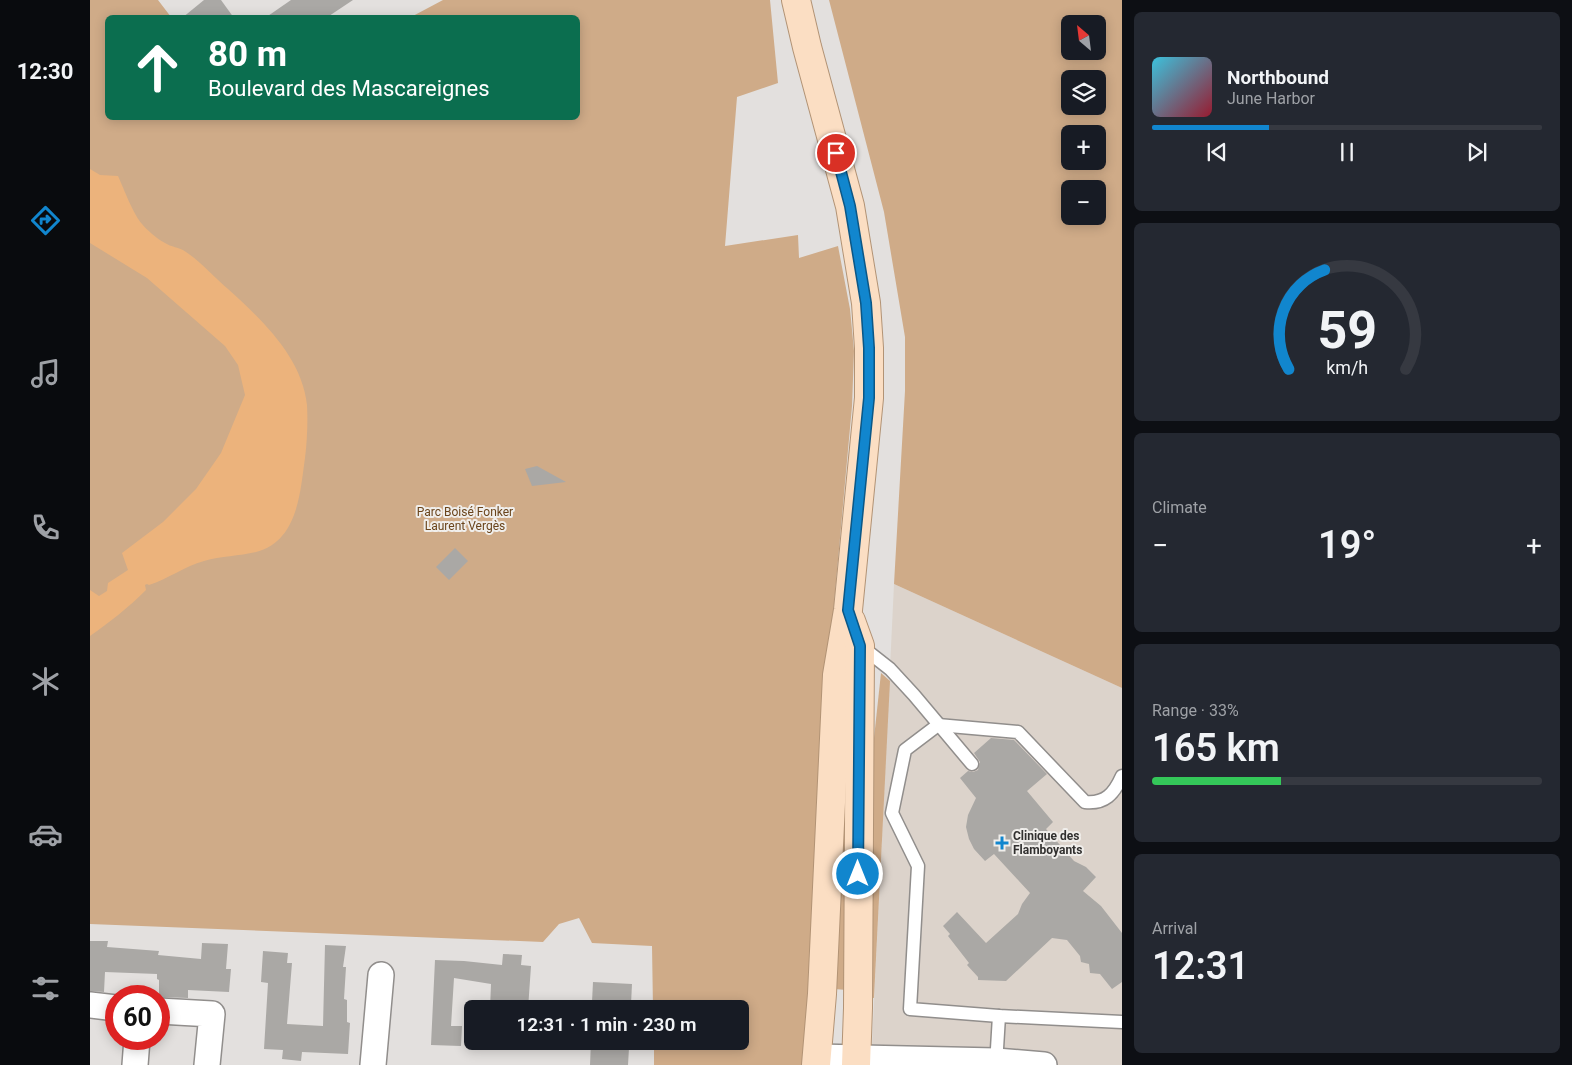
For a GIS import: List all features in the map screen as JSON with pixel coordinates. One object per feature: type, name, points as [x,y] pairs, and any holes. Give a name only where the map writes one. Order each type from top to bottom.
[{"type":"main road","points":[[796,0],[850,206],[866,303],[869,348],[869,398],[848,610],[837,675],[822,994],[816,1061]]},
{"type":"main road","points":[[848,610],[860,646],[856,1061]]},
{"type":"street","points":[[374,1065],[381,975]]},
{"type":"street","points":[[90,1005],[105,1007]]},
{"type":"street","points":[[170,1012],[212,1014],[207,1065]]},
{"type":"street","points":[[134,1065],[136,1050]]},
{"type":"street","points":[[816,1061],[1044,1065]]},
{"type":"lane","points":[[860,646],[890,669],[972,764]]},
{"type":"lane","points":[[1122,776],[1112,794],[1095,803],[1084,802],[1018,732],[938,725],[905,750],[892,813],[918,866],[910,1009],[999,1016],[1122,1022]]},
{"type":"lane","points":[[996,1063],[999,1016]]},
{"type":"shaded area","points":[[90,169],[100,175],[118,176],[135,214],[147,229],[162,241],[183,250],[197,260],[267,327],[289,355],[304,388],[307,405],[307,432],[306,452],[298,500],[289,527],[281,538],[270,546],[256,552],[204,561],[149,585],[145,585],[146,590],[140,596],[90,636],[90,590],[99,596],[107,591],[108,583],[128,570],[122,553],[163,522],[196,489],[221,453],[245,395],[238,365],[225,346],[147,278],[90,243]]},
{"type":"shaded area","name":"Clinique des Flamboyants","points":[[894,584],[1122,688],[1122,1065],[871,1065]]},
{"type":"green space","name":"Parc Boisé Fonker Laurent Vergès","points":[[90,0],[158,0],[169,15],[105,15],[105,120],[580,120],[580,15],[415,15],[443,0],[770,0],[778,83],[737,97],[725,246],[798,235],[799,258],[838,246],[850,309],[854,351],[852,406],[825,703],[806,1065],[654,1065],[654,1050],[749,1050],[749,1000],[653,1000],[652,946],[592,943],[579,918],[559,924],[543,942],[90,924]]},
{"type":"green space","points":[[829,0],[1122,0],[1122,688],[894,584],[905,391],[905,337],[884,212]]},
{"type":"green space","points":[[881,673],[890,681],[874,998],[863,996],[867,803]]},
{"type":"green space","points":[[849,691],[847,990],[834,989]]},
{"type":"building","points":[[204,0],[221,0],[232,15],[186,15]]},
{"type":"building","points":[[291,0],[353,0],[330,15],[269,15]]},
{"type":"building","points":[[537,466],[566,482],[532,486],[525,469]]},
{"type":"building","points":[[455,548],[468,561],[449,580],[436,567]]},
{"type":"building","points":[[991,738],[1014,740],[1047,774],[1027,791],[1053,822],[1046,829],[1074,861],[1086,867],[1096,877],[1083,891],[1101,906],[1122,933],[1122,982],[1112,989],[1100,974],[1090,973],[1089,964],[1081,962],[1080,956],[1067,940],[1052,938],[1006,981],[978,980],[978,977],[967,965],[969,963],[948,936],[950,934],[943,926],[957,912],[986,943],[1018,914],[1030,893],[994,854],[985,861],[974,849],[969,839],[966,827],[968,815],[976,798],[960,778],[968,771],[978,770],[980,762],[974,753]]},
{"type":"building","points":[[90,941],[108,941],[107,947],[159,951],[158,955],[201,959],[202,943],[228,944],[226,969],[231,969],[229,992],[188,990],[188,998],[170,997],[170,985],[159,985],[157,974],[105,972],[104,992],[90,991]]},
{"type":"building","points":[[325,945],[346,946],[343,967],[346,967],[344,999],[347,1000],[347,1022],[350,1023],[348,1054],[302,1052],[301,1061],[282,1059],[283,1050],[264,1049],[268,983],[261,982],[263,951],[288,953],[287,963],[292,963],[287,1024],[323,1026]]},
{"type":"building","points":[[503,954],[522,955],[521,965],[531,966],[529,1000],[490,1000],[491,984],[454,978],[451,1026],[462,1026],[461,1046],[431,1045],[435,960],[502,965]]},
{"type":"building","points":[[593,982],[632,984],[631,1000],[592,1000]]},
{"type":"building","points":[[591,1050],[629,1050],[628,1065],[590,1065]]},
{"type":"place","name":"Clinique des Flamboyants","points":[[1002,843]]},
{"type":"route","points":[[836,153],[850,206],[866,303],[869,348],[869,398],[848,610],[860,646],[858,874]]}]
